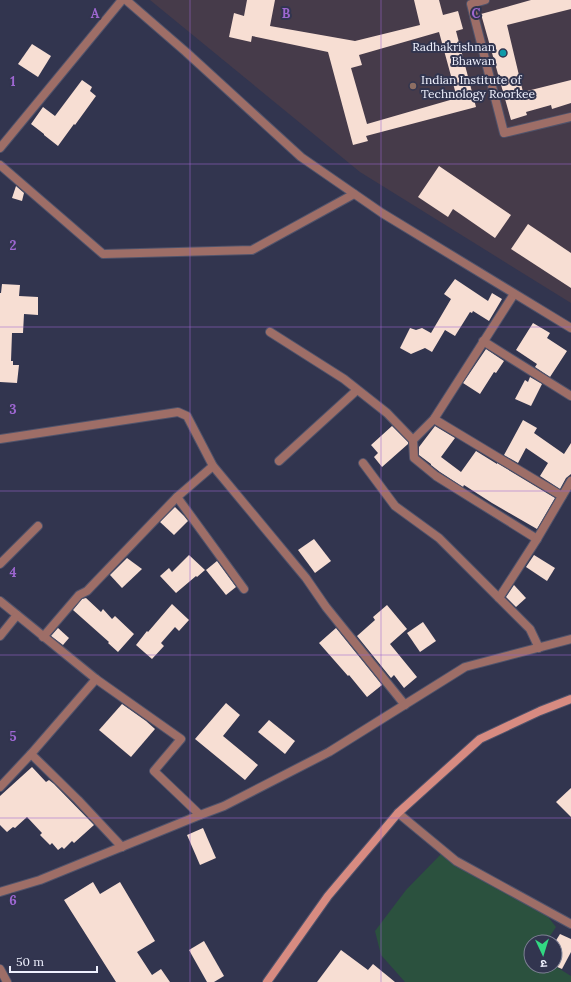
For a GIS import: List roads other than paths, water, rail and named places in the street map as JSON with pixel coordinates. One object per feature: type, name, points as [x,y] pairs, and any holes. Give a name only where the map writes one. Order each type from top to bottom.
[{"type":"main road","points":[[267,982],[328,896],[398,813],[480,739],[540,711],[571,699]]},
{"type":"street","points":[[0,148],[122,0]]},
{"type":"street","points":[[126,0],[186,52],[301,157],[382,213],[571,328]]},
{"type":"street","points":[[485,0],[471,4],[504,133],[571,117]]},
{"type":"street","points":[[0,165],[103,254],[252,250],[354,194]]},
{"type":"street","points":[[413,440],[434,419],[514,294]]},
{"type":"street","points":[[270,332],[344,379],[387,413],[413,440],[414,458],[436,476],[537,539]]},
{"type":"street","points":[[483,341],[571,396]]},
{"type":"street","points":[[279,461],[357,390]]},
{"type":"street","points":[[0,439],[178,412],[187,416],[213,466],[306,578],[326,607],[405,705]]},
{"type":"street","points":[[434,419],[562,496]]},
{"type":"street","points":[[363,463],[395,506],[439,538],[530,630],[539,648]]},
{"type":"street","points":[[43,636],[79,595],[87,591],[177,497],[213,466]]},
{"type":"street","points":[[499,598],[537,539],[571,481]]},
{"type":"street","points":[[177,497],[244,590]]},
{"type":"street","points":[[0,564],[38,526]]},
{"type":"street","points":[[0,601],[96,679],[181,739],[154,771],[200,815]]},
{"type":"street","points":[[0,636],[17,615]]},
{"type":"street","points":[[0,892],[40,880],[224,806],[328,752],[465,667],[571,639]]},
{"type":"street","points":[[0,787],[31,754],[96,679]]},
{"type":"street","points":[[31,754],[78,800],[122,847]]},
{"type":"street","points":[[398,813],[456,861],[571,924]]},
{"type":"street","points":[[0,969],[7,982]]},
{"type":"place","name":"Radhakrishnan Bhawan","points":[[503,53]]},
{"type":"place","name":"Indian Institute of Technology Roorkee","points":[[413,86]]}]
